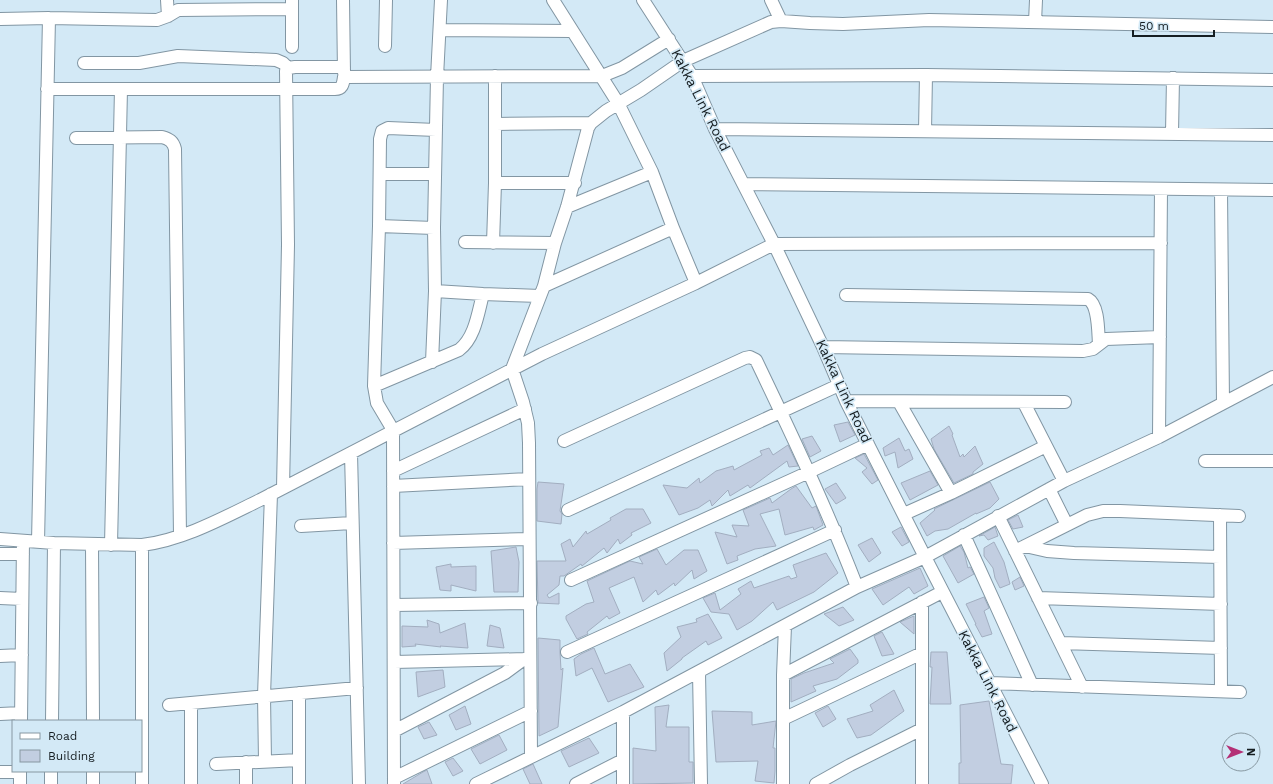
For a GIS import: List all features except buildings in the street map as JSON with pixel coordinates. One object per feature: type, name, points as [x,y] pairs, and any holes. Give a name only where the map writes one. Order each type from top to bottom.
[{"type":"street","points":[[167,0],[168,16]]},
{"type":"street","points":[[47,89],[338,89],[343,85],[344,72],[343,0]]},
{"type":"street","points":[[385,46],[386,0]]},
{"type":"street","points":[[432,362],[435,291],[434,228],[437,77],[441,0]]},
{"type":"street","points":[[553,0],[618,103],[652,172],[696,283]]},
{"type":"street","name":"Kakka Link Road","points":[[643,0],[692,76],[716,129],[774,244],[823,347],[846,401],[942,592],[1042,784]]},
{"type":"street","points":[[771,0],[781,21]]},
{"type":"street","points":[[1035,22],[1036,0]]},
{"type":"street","points":[[0,19],[49,18],[157,20],[178,10],[292,5],[292,47]]},
{"type":"street","points":[[38,542],[49,18]]},
{"type":"street","points":[[531,757],[531,711],[528,659],[531,603],[528,436],[525,409],[512,369],[542,291],[555,243],[574,184],[588,128],[597,116],[641,90],[683,61],[771,22],[781,21],[843,24],[929,20],[1273,27]]},
{"type":"street","points":[[440,30],[572,31]]},
{"type":"street","points":[[288,68],[295,67],[344,72],[437,77],[602,76],[622,68],[669,39]]},
{"type":"street","points":[[84,63],[139,63],[178,56],[276,60],[283,63],[288,68]]},
{"type":"street","points":[[283,488],[288,245],[286,71],[288,68]]},
{"type":"street","points":[[692,76],[926,75],[1273,80]]},
{"type":"street","points":[[925,131],[926,75]]},
{"type":"street","points":[[493,242],[496,124],[495,76]]},
{"type":"street","points":[[1172,133],[1173,78]]},
{"type":"street","points":[[111,545],[121,89]]},
{"type":"street","points":[[496,124],[591,122]]},
{"type":"street","points":[[436,130],[388,128],[381,134],[380,139],[374,386],[377,403],[393,430],[394,781],[531,711]]},
{"type":"street","points":[[716,129],[1172,133],[1273,136]]},
{"type":"street","points":[[76,138],[162,137],[174,143],[180,535]]},
{"type":"street","points":[[567,207],[652,172]]},
{"type":"street","points":[[380,174],[435,174]]},
{"type":"street","points":[[495,183],[574,184]]},
{"type":"street","points":[[744,184],[1273,190]]},
{"type":"street","points":[[1160,437],[1161,189]]},
{"type":"street","points":[[1221,190],[1223,403]]},
{"type":"street","points":[[379,226],[434,228]]},
{"type":"street","points":[[435,291],[484,294],[542,291],[673,228]]},
{"type":"street","points":[[466,242],[555,243]]},
{"type":"street","points":[[0,538],[23,541],[92,545],[142,545],[154,544],[213,523],[512,369],[696,283],[774,244],[1161,243]]},
{"type":"street","points":[[374,386],[459,350],[466,345],[470,338],[484,294]]},
{"type":"street","points":[[846,295],[1088,299],[1092,301],[1096,310],[1099,344]]},
{"type":"street","points":[[823,347],[1083,351],[1093,349],[1104,340],[1110,338],[1160,337]]},
{"type":"street","points":[[564,441],[747,357],[756,360],[835,530],[857,587]]},
{"type":"street","points":[[476,784],[623,712],[857,587],[925,557],[1064,481],[1160,437],[1273,377]]},
{"type":"street","points":[[568,510],[839,385]]},
{"type":"street","points":[[846,401],[1065,402]]},
{"type":"street","points":[[899,402],[951,493]]},
{"type":"street","points":[[1024,403],[1064,481]]},
{"type":"street","points":[[393,471],[525,409]]},
{"type":"street","points":[[571,580],[868,444]]},
{"type":"street","points":[[904,514],[951,493],[1046,446]]},
{"type":"street","points":[[351,453],[359,784]]},
{"type":"street","points":[[1205,461],[1273,461]]},
{"type":"street","points":[[393,486],[528,479]]},
{"type":"street","points":[[1049,489],[1067,525]]},
{"type":"street","points":[[265,761],[264,696],[271,494]]},
{"type":"street","points":[[1020,549],[1087,515],[1102,511],[1239,516]]},
{"type":"street","points":[[1220,515],[1222,691]]},
{"type":"street","points":[[998,516],[1020,549],[1038,598],[1082,686]]},
{"type":"street","points":[[301,526],[352,523]]},
{"type":"street","points":[[567,652],[835,530]]},
{"type":"street","points":[[964,535],[1032,685]]},
{"type":"street","points":[[393,543],[529,540]]},
{"type":"street","points":[[0,714],[21,717],[23,541]]},
{"type":"street","points":[[52,720],[54,543]]},
{"type":"street","points":[[92,545],[93,720]]},
{"type":"street","points":[[142,545],[142,784]]},
{"type":"street","points":[[1020,549],[1074,553],[1220,557]]},
{"type":"street","points":[[0,554],[23,554]]},
{"type":"street","points":[[783,676],[942,592]]},
{"type":"street","points":[[0,598],[22,599]]},
{"type":"street","points":[[1038,598],[1221,604]]},
{"type":"street","points":[[922,602],[922,784]]},
{"type":"street","points":[[394,605],[531,603]]},
{"type":"street","points":[[783,784],[783,676],[785,626]]},
{"type":"street","points":[[1061,644],[1221,648]]},
{"type":"street","points":[[783,718],[922,653]]},
{"type":"street","points":[[0,656],[22,655]]},
{"type":"street","points":[[394,662],[528,659]]},
{"type":"street","points":[[394,731],[505,673],[528,659]]},
{"type":"street","points":[[699,672],[700,784]]},
{"type":"street","points":[[990,683],[1240,692]]},
{"type":"street","points":[[169,705],[357,688]]},
{"type":"street","points":[[298,693],[299,784]]},
{"type":"street","points":[[190,703],[191,784]]},
{"type":"street","points":[[623,712],[623,784]]},
{"type":"street","points":[[816,784],[850,765],[922,729]]},
{"type":"street","points":[[216,764],[299,760]]},
{"type":"street","points":[[576,784],[623,760]]},
{"type":"street","points":[[246,762],[246,784]]},
{"type":"street","points":[[0,772],[12,771]]},
{"type":"street","points":[[20,772],[20,784]]},
{"type":"street","points":[[51,772],[51,784]]},
{"type":"street","points":[[93,772],[93,784]]}]
